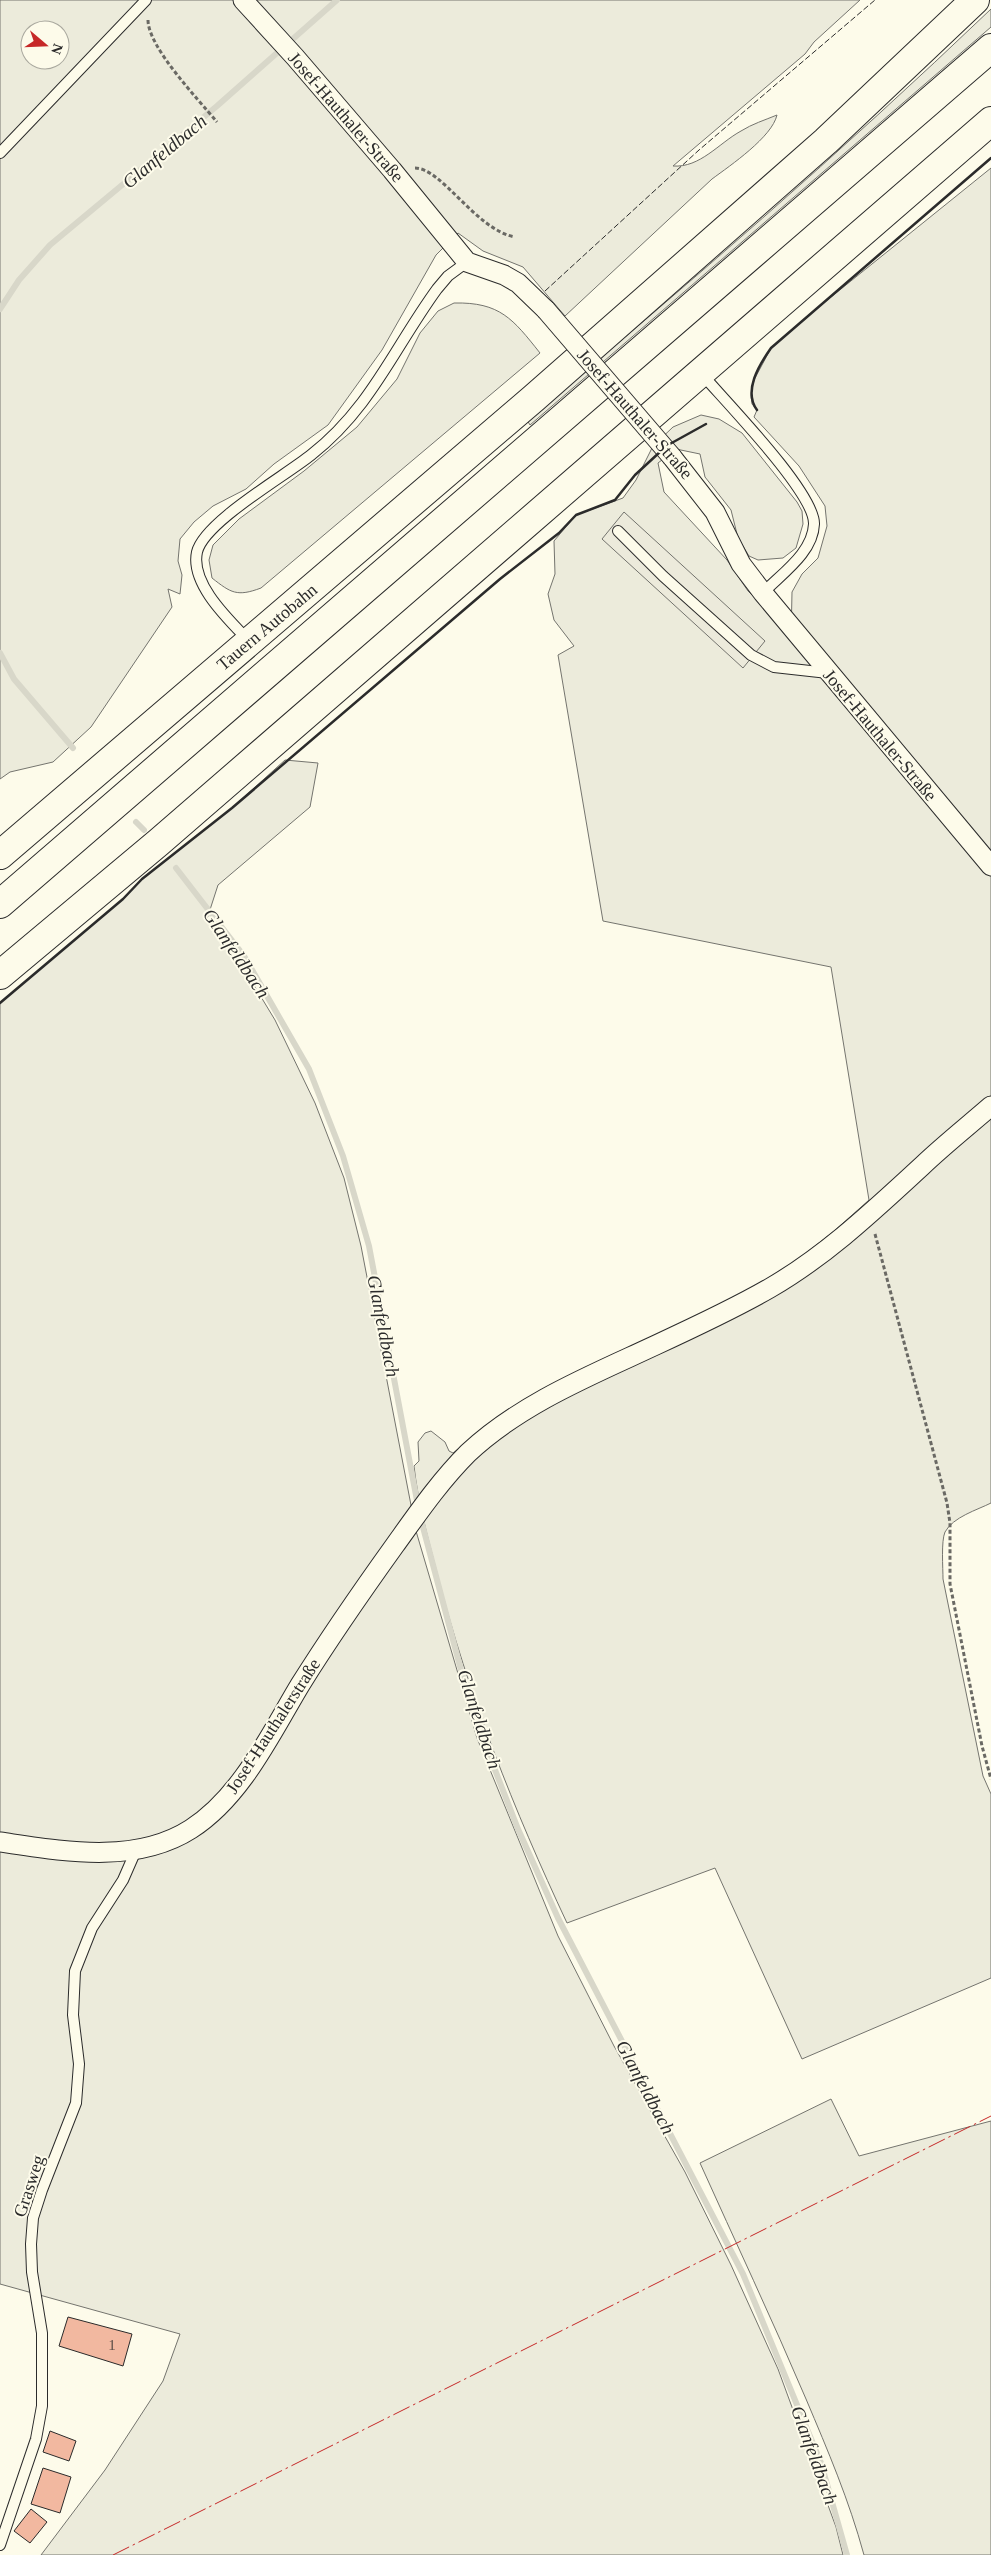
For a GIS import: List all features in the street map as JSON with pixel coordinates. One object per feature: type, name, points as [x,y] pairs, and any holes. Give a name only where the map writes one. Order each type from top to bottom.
[{"type":"highway","name":"Tauern Autobahn","points":[[0,855],[534,398],[826,141],[975,0]]},
{"type":"highway","points":[[0,904],[991,48]]},
{"type":"highway","points":[[0,975],[159,842],[991,121]]},
{"type":"street","name":"Josef-Hauthaler-Straße","points":[[242,0],[295,57],[468,262],[504,275],[518,283],[546,310],[672,457],[715,512],[741,564],[763,593],[991,866]]},
{"type":"street","name":"Josef-Hauthalerstraße","points":[[0,1842],[70,1853],[105,1852],[137,1848],[179,1836],[210,1815],[224,1800],[258,1754],[331,1636],[433,1492],[469,1453],[515,1417],[582,1379],[724,1313],[773,1286],[823,1253],[870,1215],[991,1106]]},
{"type":"lane","points":[[0,153],[146,0]]},
{"type":"lane","points":[[249,642],[202,586],[196,568],[197,551],[205,535],[222,519],[312,455],[356,413],[374,389],[437,289],[448,276],[468,262]]},
{"type":"lane","points":[[701,372],[789,473],[812,508],[814,525],[808,543],[795,562],[763,593]]},
{"type":"lane","points":[[618,532],[752,655],[774,667],[828,672]]},
{"type":"lane","name":"Grasweg","points":[[0,2545],[36,2438],[42,2406],[42,2333],[30,2244],[33,2218],[42,2190],[76,2103],[79,2064],[73,2015],[75,1971],[92,1928],[123,1880],[137,1848]]},
{"type":"path","points":[[148,19],[148,28],[160,52],[217,122]]},
{"type":"path","points":[[392,170],[420,168],[436,176],[480,219],[505,236],[515,237]]},
{"type":"path","points":[[870,1215],[947,1503],[950,1524],[950,1584],[982,1746],[991,1779]]},
{"type":"shaded area","points":[[0,0],[860,0],[814,42],[805,54],[673,166],[683,166],[701,159],[745,129],[777,115],[774,123],[759,141],[712,179],[565,316],[523,267],[483,251],[458,233],[436,255],[382,350],[328,425],[274,464],[246,489],[213,506],[194,522],[180,539],[178,561],[182,575],[180,594],[168,589],[172,607],[91,727],[53,762],[10,772],[0,779]]},
{"type":"shaded area","points":[[991,9],[991,27],[530,425],[527,420],[762,218],[878,115]]},
{"type":"shaded area","points":[[991,168],[991,1503],[966,1514],[949,1527],[944,1536],[942,1555],[943,1579],[983,1776],[991,1794],[991,1978],[802,2059],[715,1868],[567,1923],[511,1795],[478,1708],[449,1618],[427,1534],[414,1466],[419,1461],[418,1442],[425,1433],[431,1431],[445,1442],[449,1451],[453,1453],[498,1417],[695,1319],[782,1272],[833,1232],[869,1200],[831,967],[603,921],[558,655],[574,646],[554,620],[548,594],[555,574],[554,541],[576,515],[623,498],[636,480],[653,446],[673,427],[701,415],[719,419],[742,433],[797,502],[802,511],[803,524],[796,548],[783,558],[758,560],[749,556],[738,538],[731,510],[705,477],[700,454],[676,449],[658,463],[664,492],[727,560],[748,591],[766,609],[791,640],[792,592],[802,574],[818,558],[827,526],[825,506],[799,466],[754,417],[757,410],[752,404],[751,395],[754,380],[771,348],[810,314]]},
{"type":"shaded area","points":[[454,303],[470,303],[494,309],[513,322],[540,353],[261,588],[240,593],[235,592],[212,578],[209,560],[213,545],[239,519],[304,471],[357,427],[397,379],[420,333],[438,311]]},
{"type":"shaded area","points":[[624,512],[765,641],[743,668],[602,539]]},
{"type":"shaded area","points":[[285,760],[318,763],[310,807],[218,885],[207,919],[232,949],[275,1020],[315,1103],[344,1178],[361,1246],[416,1531],[477,1738],[558,1936],[614,2046],[685,2172],[731,2265],[778,2369],[836,2527],[843,2555],[41,2555],[105,2470],[163,2381],[180,2334],[0,2284],[0,1003],[123,899],[142,879],[232,808]]},
{"type":"shaded area","points":[[831,2099],[859,2156],[991,2121],[991,2555],[864,2555],[845,2495],[822,2438],[780,2339],[700,2163]]},
{"type":"building","points":[[68,2317],[132,2334],[123,2366],[59,2346]]},
{"type":"building","points":[[50,2431],[76,2441],[69,2461],[43,2452]]},
{"type":"building","points":[[43,2468],[71,2477],[60,2513],[31,2504]]},
{"type":"building","points":[[31,2509],[47,2522],[30,2543],[14,2531]]},
{"type":"waterway","name":"Glanfeldbach","points":[[0,309],[19,280],[50,245],[217,106],[337,0]]},
{"type":"waterway","name":"Glanfeldbach","points":[[0,653],[14,679],[73,748]]},
{"type":"waterway","name":"Glanfeldbach","points":[[136,822],[144,830]]},
{"type":"waterway","name":"Glanfeldbach","points":[[176,868],[244,956],[309,1069],[343,1156],[369,1246],[418,1506]]},
{"type":"waterway","name":"Glanfeldbach","points":[[420,1516],[461,1670],[483,1739],[518,1829],[558,1918],[743,2274],[821,2463],[847,2555]]},
{"type":"fence","points":[[545,291],[699,150],[875,0]]},
{"type":"wall","points":[[757,410],[753,403],[752,395],[754,378],[771,348],[991,158]]},
{"type":"wall","points":[[668,445],[706,424]]},
{"type":"wall","points":[[0,1003],[123,899],[142,879],[232,808],[500,579],[559,533],[576,515],[615,500],[635,475],[661,451]]},
{"type":"power","points":[[113,2555],[991,2116]]}]
